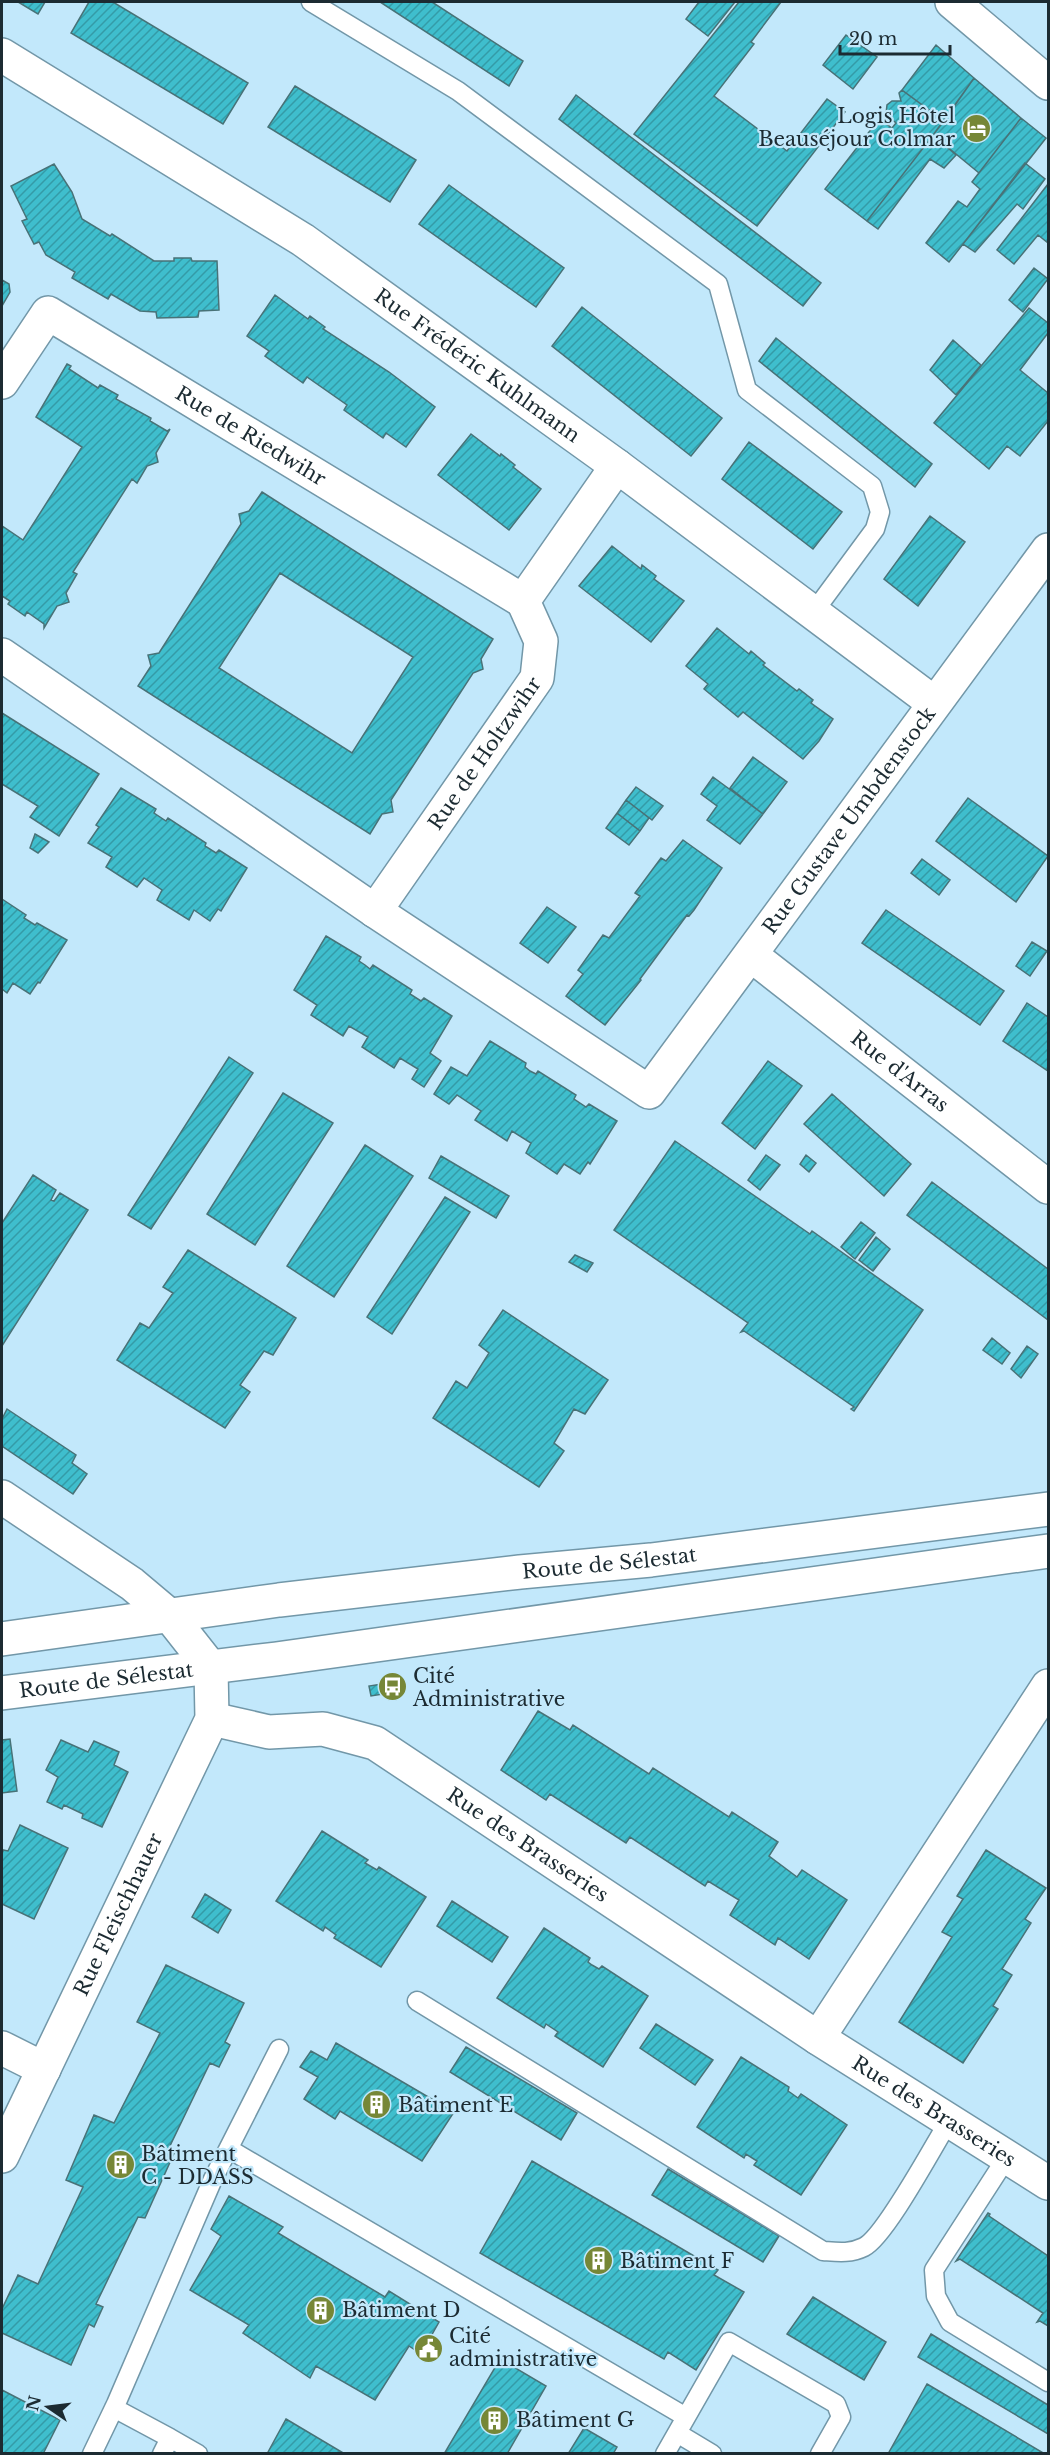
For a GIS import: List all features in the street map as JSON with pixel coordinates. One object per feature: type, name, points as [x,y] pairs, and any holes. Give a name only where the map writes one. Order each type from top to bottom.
[{"type":"street","points":[[952,2],[1048,83]]},
{"type":"street","name":"Rue Frédéric Kuhlmann","points":[[2,55],[303,240],[616,466],[934,704]]},
{"type":"street","name":"Rue de Riedwihr","points":[[2,382],[48,313],[524,601]]},
{"type":"street","points":[[524,601],[616,466]]},
{"type":"street","name":"Rue Gustave Umbdenstock","points":[[375,911],[650,1092],[1048,550]]},
{"type":"street","name":"Rue de Holtzwihr","points":[[375,911],[537,678],[541,641],[524,601]]},
{"type":"street","points":[[2,655],[375,911]]},
{"type":"street","name":"Rue d'Arras","points":[[751,955],[1048,1187]]},
{"type":"street","points":[[2,1497],[132,1584],[170,1616]]},
{"type":"street","name":"Route de Sélestat","points":[[2,1639],[474,1577],[651,1560],[1048,1509]]},
{"type":"street","name":"Route de Sélestat","points":[[2,1693],[211,1668],[1048,1551]]},
{"type":"street","name":"Route de Sélestat","points":[[170,1616],[211,1668]]},
{"type":"street","name":"Rue Fleischhauer","points":[[2,2156],[212,1719],[211,1668]]},
{"type":"street","points":[[818,2038],[1048,1686]]},
{"type":"street","name":"Rue des Brasseries","points":[[212,1719],[270,1732],[323,1729],[375,1743],[818,2038],[1048,2183]]},
{"type":"street","points":[[2,2048],[44,2069]]},
{"type":"lane","points":[[311,2],[458,91],[718,284],[747,390],[873,486],[880,512],[875,529],[813,613]]},
{"type":"lane","points":[[417,2001],[823,2252],[846,2253],[866,2247],[882,2230],[950,2121]]},
{"type":"lane","points":[[92,2454],[213,2179],[279,2049]]},
{"type":"lane","points":[[229,2149],[681,2425],[712,2454]]},
{"type":"lane","points":[[1007,2157],[934,2270],[936,2296],[950,2322],[1048,2382]]},
{"type":"lane","points":[[665,2454],[729,2342],[836,2404],[841,2417],[820,2454]]},
{"type":"lane","points":[[114,2408],[166,2446],[198,2454]]},
{"type":"building","points":[[18,2],[45,2],[38,14]]},
{"type":"building","points":[[89,2],[113,2],[248,83],[223,124],[71,33]]},
{"type":"building","points":[[380,2],[432,2],[523,61],[509,86]]},
{"type":"building","points":[[699,2],[735,2],[708,36],[686,19]]},
{"type":"building","points":[[739,2],[781,2],[751,42],[754,44],[714,96],[787,151],[827,99],[845,112],[757,226],[634,134]]},
{"type":"building","points":[[846,35],[877,57],[853,89],[823,65]]},
{"type":"building","points":[[936,45],[974,78],[944,121],[902,90]]},
{"type":"building","name":"Logis Hôtel Beauséjour Colmar","points":[[974,78],[1021,118],[979,173],[933,135]]},
{"type":"building","points":[[295,86],[416,160],[390,202],[268,127]]},
{"type":"building","points":[[902,90],[944,121],[867,221],[825,189],[879,119],[892,128],[896,123],[886,114],[887,105],[892,101],[901,101],[899,93]]},
{"type":"building","points":[[576,95],[821,283],[803,306],[559,119]]},
{"type":"building","points":[[1021,118],[1046,138],[949,262],[926,243],[958,201],[967,207],[980,189],[972,182]]},
{"type":"building","points":[[933,135],[956,155],[944,168],[930,159],[878,229],[867,221]]},
{"type":"building","points":[[1025,163],[1045,179],[1023,209],[1017,204],[975,252],[963,244]]},
{"type":"building","points":[[54,164],[72,192],[82,219],[110,236],[112,234],[154,261],[191,258],[192,261],[217,261],[219,310],[199,311],[198,317],[157,318],[156,312],[140,311],[111,294],[108,299],[72,278],[75,272],[46,255],[39,242],[34,244],[22,221],[27,219],[11,186]]},
{"type":"building","points":[[1048,184],[1048,243],[1038,235],[1014,264],[997,250]]},
{"type":"building","points":[[449,185],[564,268],[536,307],[419,224]]},
{"type":"building","points":[[1034,268],[1048,279],[1023,312],[1009,300]]},
{"type":"building","points":[[2,280],[9,284],[10,292],[2,306]]},
{"type":"building","points":[[275,295],[308,319],[310,316],[325,327],[323,329],[389,372],[435,407],[406,447],[386,433],[383,438],[344,410],[347,405],[307,377],[303,383],[265,356],[269,351],[247,336]]},
{"type":"building","points":[[582,307],[722,418],[691,456],[552,346]]},
{"type":"building","points":[[1029,308],[1048,323],[1048,333],[1020,370],[1048,393],[1048,421],[1020,456],[1007,446],[989,469],[934,423]]},
{"type":"building","points":[[776,338],[932,464],[915,487],[759,361]]},
{"type":"building","points":[[953,340],[981,365],[956,395],[930,370]]},
{"type":"building","points":[[67,364],[71,366],[69,369],[98,388],[100,385],[118,395],[116,399],[151,418],[150,421],[167,431],[170,429],[156,453],[158,462],[147,466],[137,483],[132,479],[73,572],[77,574],[66,593],[69,602],[57,606],[44,628],[44,624],[27,612],[25,616],[8,604],[10,601],[2,596],[2,526],[23,540],[82,447],[36,417]]},
{"type":"building","points":[[471,434],[515,465],[513,467],[541,489],[509,530],[438,475]]},
{"type":"building","points":[[749,442],[842,512],[813,549],[722,479]]},
{"type":"building","points":[[262,492],[493,639],[481,659],[483,669],[473,673],[391,800],[393,812],[382,814],[370,834],[138,686],[151,666],[148,655],[159,653],[241,524],[239,514],[249,511]],"holes":[[[280,573],[413,657],[352,753],[219,668]]]},
{"type":"building","points":[[930,516],[965,542],[918,606],[884,579]]},
{"type":"building","points":[[612,546],[641,569],[642,565],[656,576],[654,579],[684,601],[651,642],[579,586]]},
{"type":"building","points":[[717,628],[749,654],[751,651],[765,663],[763,665],[797,691],[799,689],[813,700],[811,703],[833,719],[819,741],[803,759],[743,712],[738,717],[704,689],[708,684],[686,666]]},
{"type":"building","points":[[2,713],[99,774],[59,836],[30,817],[38,806],[2,784]]},
{"type":"building","points":[[753,757],[787,782],[763,814],[730,788]]},
{"type":"building","points":[[713,777],[763,814],[740,844],[707,820],[717,806],[701,794]]},
{"type":"building","points":[[636,787],[663,806],[652,820],[626,800]]},
{"type":"building","points":[[121,788],[156,809],[154,813],[166,821],[168,818],[206,843],[205,846],[216,853],[219,850],[247,868],[221,911],[218,909],[210,921],[194,910],[189,920],[157,900],[162,890],[144,878],[137,887],[106,867],[112,857],[88,843],[99,827],[96,825]]},
{"type":"building","points":[[968,798],[1048,856],[1016,902],[936,841]]},
{"type":"building","points":[[626,800],[649,818],[640,831],[617,813]]},
{"type":"building","points":[[617,813],[640,831],[629,845],[606,828]]},
{"type":"building","points":[[35,834],[49,842],[38,853],[30,848]]},
{"type":"building","points":[[683,840],[722,868],[694,910],[689,916],[687,915],[641,980],[605,1025],[566,996],[583,974],[578,970],[603,935],[609,938],[640,896],[635,893],[661,858],[666,861]]},
{"type":"building","points":[[922,859],[950,880],[939,895],[911,873]]},
{"type":"building","points":[[2,899],[26,915],[24,918],[35,925],[37,923],[67,940],[40,983],[38,982],[30,994],[13,983],[7,993],[2,989]]},
{"type":"building","points":[[547,907],[576,927],[548,963],[520,943]]},
{"type":"building","points":[[886,910],[1004,991],[980,1025],[862,943]]},
{"type":"building","points":[[326,936],[361,957],[359,961],[370,969],[373,965],[412,990],[410,994],[421,1001],[424,998],[452,1016],[430,1053],[441,1061],[424,1087],[412,1079],[418,1069],[400,1058],[394,1068],[362,1047],[368,1037],[349,1026],[343,1036],[311,1015],[317,1005],[294,990]]},
{"type":"building","points":[[1032,942],[1047,951],[1030,976],[1016,966]]},
{"type":"building","points":[[1027,1003],[1048,1017],[1048,1071],[1003,1041]]},
{"type":"building","points":[[490,1041],[526,1063],[525,1067],[530,1071],[536,1074],[538,1071],[576,1095],[574,1099],[586,1107],[589,1104],[617,1121],[590,1164],[588,1162],[580,1174],[564,1164],[557,1174],[526,1153],[531,1143],[512,1131],[507,1141],[475,1120],[481,1111],[457,1095],[449,1104],[434,1094],[451,1067],[467,1076]]},
{"type":"building","points":[[229,1057],[253,1073],[151,1229],[128,1215]]},
{"type":"building","points":[[768,1061],[802,1086],[755,1149],[722,1123]]},
{"type":"building","points":[[283,1093],[333,1123],[255,1245],[207,1214]]},
{"type":"building","points":[[832,1094],[911,1164],[884,1196],[804,1124]]},
{"type":"building","points":[[675,1141],[810,1234],[812,1231],[923,1310],[854,1411],[851,1409],[854,1407],[744,1331],[741,1332],[748,1323],[614,1230]]},
{"type":"building","points":[[365,1145],[413,1176],[334,1297],[287,1266]]},
{"type":"building","points":[[766,1155],[780,1165],[760,1190],[748,1180]]},
{"type":"building","points":[[806,1155],[816,1163],[809,1172],[800,1164]]},
{"type":"building","points":[[441,1156],[509,1196],[496,1218],[429,1178]]},
{"type":"building","points":[[33,1175],[56,1190],[51,1200],[54,1201],[60,1193],[88,1210],[2,1346],[2,1223]]},
{"type":"building","points":[[932,1182],[1048,1269],[1048,1320],[907,1215]]},
{"type":"building","points":[[445,1197],[470,1212],[392,1334],[367,1317]]},
{"type":"building","points":[[861,1222],[875,1233],[855,1259],[841,1247]]},
{"type":"building","points":[[876,1237],[890,1249],[873,1271],[859,1260]]},
{"type":"building","points":[[188,1250],[296,1318],[273,1355],[264,1351],[240,1385],[250,1392],[225,1428],[117,1360],[140,1323],[149,1328],[173,1293],[163,1287]]},
{"type":"building","points":[[575,1255],[593,1263],[587,1272],[569,1262]]},
{"type":"building","points":[[503,1310],[608,1380],[585,1414],[574,1409],[554,1443],[564,1451],[539,1487],[433,1418],[456,1381],[467,1388],[489,1353],[479,1345]]},
{"type":"building","points":[[992,1338],[1010,1353],[1002,1364],[983,1350]]},
{"type":"building","points":[[1027,1346],[1038,1354],[1021,1378],[1011,1369]]},
{"type":"building","points":[[7,1409],[76,1455],[72,1463],[87,1474],[73,1494],[2,1446],[2,1419]]},
{"type":"building","points":[[394,1682],[396,1692],[371,1696],[369,1686]]},
{"type":"building","points":[[538,1711],[570,1730],[573,1725],[649,1774],[653,1768],[729,1817],[732,1812],[778,1842],[769,1856],[797,1877],[802,1870],[847,1900],[809,1959],[778,1938],[775,1945],[730,1915],[739,1900],[708,1881],[705,1886],[630,1837],[626,1843],[550,1794],[546,1800],[501,1770]]},
{"type":"building","points":[[10,1739],[17,1791],[2,1793],[2,1740]]},
{"type":"building","points":[[61,1740],[88,1752],[94,1741],[119,1752],[114,1765],[128,1772],[102,1827],[82,1818],[83,1814],[64,1805],[62,1809],[47,1802],[58,1777],[46,1770]]},
{"type":"building","points":[[20,1825],[68,1848],[34,1919],[2,1904],[2,1854],[3,1850],[8,1851]]},
{"type":"building","points":[[322,1831],[368,1860],[365,1863],[377,1870],[379,1867],[426,1897],[381,1967],[334,1938],[336,1935],[325,1927],[323,1931],[276,1901]]},
{"type":"building","points":[[986,1850],[1046,1888],[1025,1919],[1031,1923],[1002,1969],[1012,1975],[993,2006],[998,2009],[963,2063],[899,2022],[952,1937],[942,1932],[963,1899],[957,1896]]},
{"type":"building","points":[[205,1894],[231,1910],[218,1933],[192,1917]]},
{"type":"building","points":[[452,1901],[508,1937],[492,1962],[437,1926]]},
{"type":"building","points":[[544,1928],[590,1958],[588,1962],[592,1965],[599,1969],[602,1966],[648,1996],[603,2067],[555,2036],[558,2032],[546,2024],[544,2028],[497,1998]]},
{"type":"building","name":"Bâtiment C - DDASS","points":[[166,1965],[244,2003],[225,2042],[230,2045],[219,2067],[210,2063],[168,2150],[175,2151],[145,2218],[138,2217],[96,2304],[103,2307],[94,2327],[89,2324],[71,2365],[2,2333],[2,2309],[18,2275],[38,2284],[83,2187],[66,2180],[94,2115],[114,2123],[160,2033],[137,2022]]},
{"type":"building","points":[[656,2024],[713,2060],[695,2085],[640,2048]]},
{"type":"building","name":"Bâtiment E","points":[[336,2043],[454,2112],[422,2161],[340,2111],[335,2119],[304,2099],[318,2077],[300,2067],[311,2051],[327,2060]]},
{"type":"building","points":[[466,2047],[577,2113],[561,2140],[450,2072]]},
{"type":"building","points":[[741,2057],[789,2087],[788,2091],[798,2098],[801,2094],[847,2125],[801,2195],[754,2165],[757,2161],[746,2154],[744,2158],[697,2127]]},
{"type":"building","name":"Bâtiment F","points":[[532,2161],[718,2270],[714,2275],[744,2292],[696,2370],[668,2352],[664,2359],[480,2253]]},
{"type":"building","points":[[668,2169],[779,2236],[763,2262],[652,2195]]},
{"type":"building","name":"Bâtiment D","points":[[229,2196],[283,2227],[278,2233],[385,2297],[389,2291],[439,2322],[421,2354],[409,2346],[375,2400],[316,2366],[310,2378],[243,2333],[249,2325],[190,2290],[221,2236],[211,2229]]},
{"type":"building","points":[[988,2213],[989,2216],[1048,2256],[1048,2326],[1040,2321],[1037,2322],[1043,2313],[960,2259],[956,2261]]},
{"type":"building","points":[[813,2297],[886,2342],[864,2380],[787,2334]]},
{"type":"building","points":[[931,2334],[1048,2405],[1048,2434],[918,2357]]},
{"type":"building","name":"Bâtiment G","points":[[500,2359],[546,2386],[507,2454],[444,2454]]},
{"type":"building","points":[[927,2384],[1045,2454],[888,2454]]},
{"type":"building","points":[[2,2390],[60,2420],[43,2454],[2,2454]]},
{"type":"building","points":[[286,2419],[345,2454],[267,2454]]},
{"type":"building","points":[[584,2428],[617,2447],[613,2454],[568,2454]]},
{"type":"place","name":"Logis Hôtel Beauséjour Colmar","points":[[976,128]]},
{"type":"place","name":"Cité Administrative","points":[[392,1687]]},
{"type":"place","name":"Bâtiment E","points":[[377,2105]]},
{"type":"place","name":"Bâtiment C - DDASS","points":[[120,2165]]},
{"type":"place","name":"Bâtiment F","points":[[599,2261]]},
{"type":"place","name":"Bâtiment D","points":[[321,2310]]},
{"type":"place","name":"Cité administrative","points":[[428,2348]]},
{"type":"place","name":"Bâtiment G","points":[[495,2420]]}]
